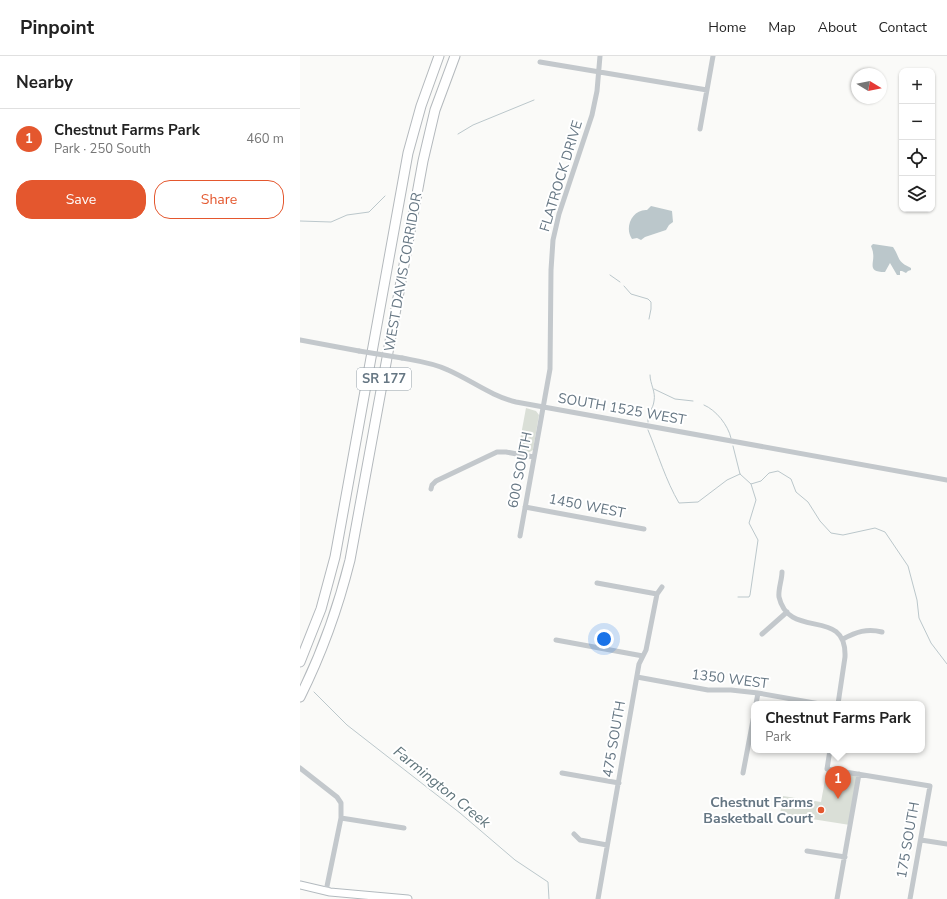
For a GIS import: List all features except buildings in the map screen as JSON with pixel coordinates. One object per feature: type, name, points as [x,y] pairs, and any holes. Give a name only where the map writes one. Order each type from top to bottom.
[{"type":"highway","name":"WEST DAVIS CORRIDOR","points":[[300,662],[321,609],[335,557],[408,153],[421,106],[439,56]]},
{"type":"highway","name":"WEST DAVIS CORRIDOR","points":[[300,697],[330,629],[350,560],[423,161],[435,110],[455,56]]},
{"type":"street","name":"FLATROCK DRIVE","points":[[544,407],[551,362],[551,270],[553,240],[559,214],[592,115],[596,99],[600,56]]},
{"type":"street","points":[[700,129],[713,56]]},
{"type":"street","points":[[540,62],[707,90]]},
{"type":"street","name":"SOUTH 1525 WEST","points":[[300,340],[426,363],[443,368],[503,398],[544,407],[947,480]]},
{"type":"street","name":"600 SOUTH","points":[[520,536],[544,407]]},
{"type":"street","points":[[430,489],[436,481],[494,453],[506,452],[534,458]]},
{"type":"street","name":"1450 WEST","points":[[525,507],[644,529]]},
{"type":"street","points":[[782,572],[779,595],[787,612],[802,622],[830,627],[843,639],[846,650],[838,701]]},
{"type":"street","points":[[597,583],[657,594]]},
{"type":"street","name":"475 SOUTH","points":[[598,899],[637,677],[640,664],[648,644],[657,594],[662,587]]},
{"type":"street","points":[[762,634],[787,612]]},
{"type":"street","points":[[843,639],[853,633],[866,630],[882,632]]},
{"type":"street","points":[[556,640],[644,656]]},
{"type":"street","name":"1350 WEST","points":[[637,677],[708,690],[730,690],[758,693],[803,701]]},
{"type":"street","points":[[757,701],[758,693]]},
{"type":"street","points":[[743,773],[751,731]]},
{"type":"street","points":[[830,753],[827,769],[859,774],[838,899]]},
{"type":"street","points":[[300,768],[337,797],[341,803],[341,818],[326,891]]},
{"type":"street","points":[[562,772],[619,783]]},
{"type":"street","name":"175 SOUTH","points":[[859,774],[930,786],[910,899]]},
{"type":"street","points":[[341,818],[404,828]]},
{"type":"street","points":[[574,834],[580,840],[608,845]]},
{"type":"street","points":[[920,840],[947,844]]},
{"type":"street","points":[[807,851],[845,857]]},
{"type":"street","points":[[300,885],[360,897],[408,899]]},
{"type":"shaded area","points":[[651,206],[672,211],[673,222],[666,230],[645,237],[641,240],[637,238],[632,239],[629,230],[631,220],[637,213],[647,210]]},
{"type":"shaded area","points":[[873,244],[893,247],[901,261],[906,266],[911,268],[911,270],[906,273],[900,271],[900,275],[897,275],[890,263],[885,272],[879,272],[873,269],[873,252],[871,246]]},
{"type":"shaded area","points":[[526,408],[536,411],[539,415],[533,450],[528,453],[518,451]]},
{"type":"shaded area","points":[[827,769],[859,774],[850,825],[780,814],[783,796],[821,802]]},
{"type":"waterway","points":[[458,134],[473,125],[534,100]]},
{"type":"waterway","points":[[300,221],[331,222],[347,215],[369,212],[385,196]]},
{"type":"waterway","points":[[610,275],[620,282]]},
{"type":"waterway","points":[[624,286],[631,294],[648,299],[651,302],[649,319]]},
{"type":"waterway","points":[[648,422],[648,416],[654,398],[650,375]]},
{"type":"waterway","points":[[654,389],[675,399],[693,401]]},
{"type":"waterway","points":[[704,405],[713,410],[721,418],[731,438]]},
{"type":"waterway","points":[[648,430],[666,477],[679,503],[698,502],[727,480],[740,474]]},
{"type":"waterway","points":[[733,446],[740,474],[751,484],[761,481],[769,473],[778,471],[791,479],[796,492],[808,502],[820,521],[831,533],[843,535],[875,528],[885,532],[908,566],[917,600],[919,618],[931,643],[947,664]]},
{"type":"waterway","points":[[738,597],[749,597],[750,595],[758,540],[749,523],[756,500],[751,484]]},
{"type":"waterway","name":"Farmington Creek","points":[[314,692],[347,725],[460,813],[515,860],[548,882],[549,899]]},
{"type":"place","name":"Chestnut Farms Park","points":[[838,799]]},
{"type":"place","name":"Chestnut Farms Basketball Court","points":[[821,810]]}]
